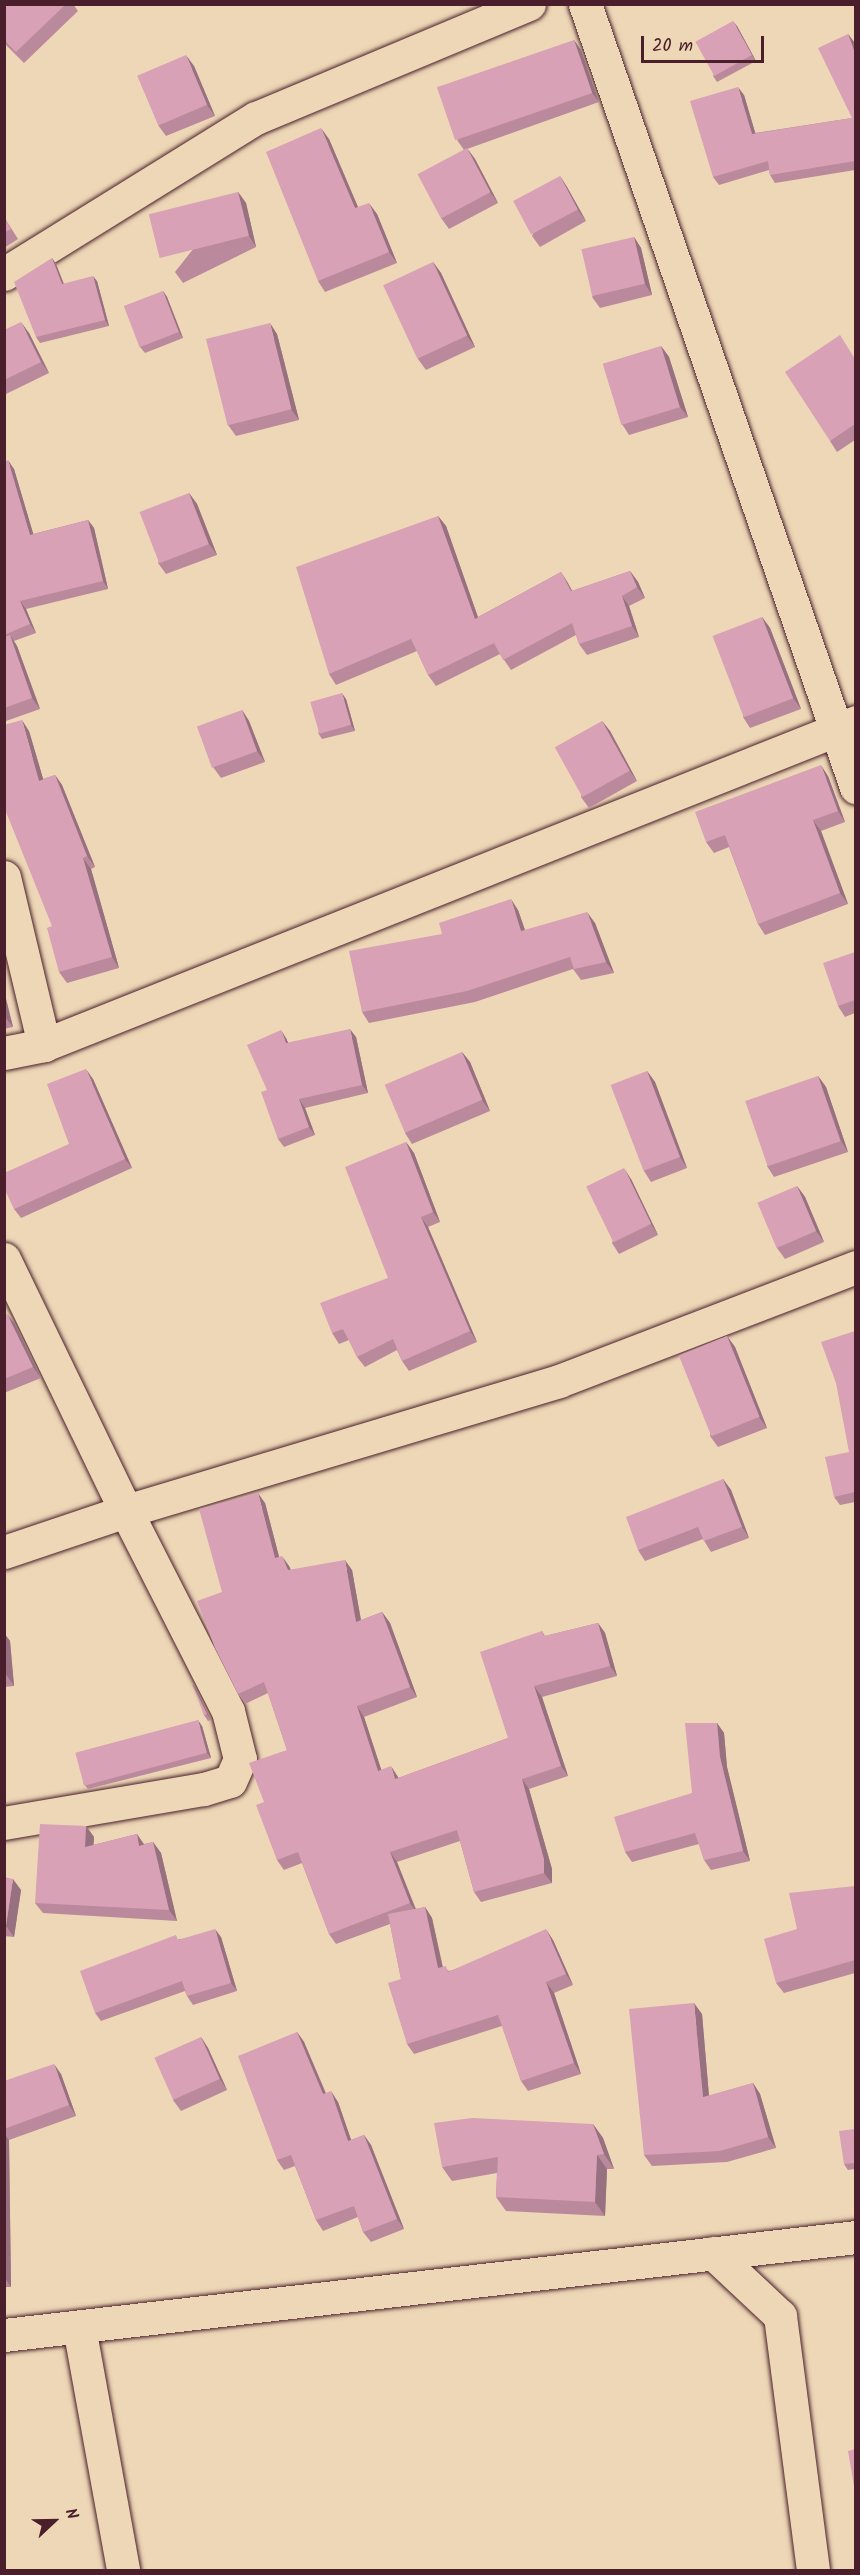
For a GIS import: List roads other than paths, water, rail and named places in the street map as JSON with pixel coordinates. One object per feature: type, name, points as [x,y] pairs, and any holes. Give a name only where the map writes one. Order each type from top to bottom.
[{"type":"street","points":[[4,274],[256,118],[529,4]]},
{"type":"street","points":[[585,4],[845,726],[855,787]]},
{"type":"street","points":[[4,1053],[44,1045],[845,726]]},
{"type":"street","points":[[4,877],[44,1045]]},
{"type":"street","points":[[4,1259],[126,1511],[228,1711],[240,1759],[230,1781],[203,1789],[4,1823]]},
{"type":"street","points":[[4,1552],[126,1511],[559,1381],[855,1267]]},
{"type":"street","points":[[4,2336],[855,2237]]},
{"type":"street","points":[[713,2253],[780,2316],[813,2571]]},
{"type":"street","points":[[80,2327],[123,2571]]}]
